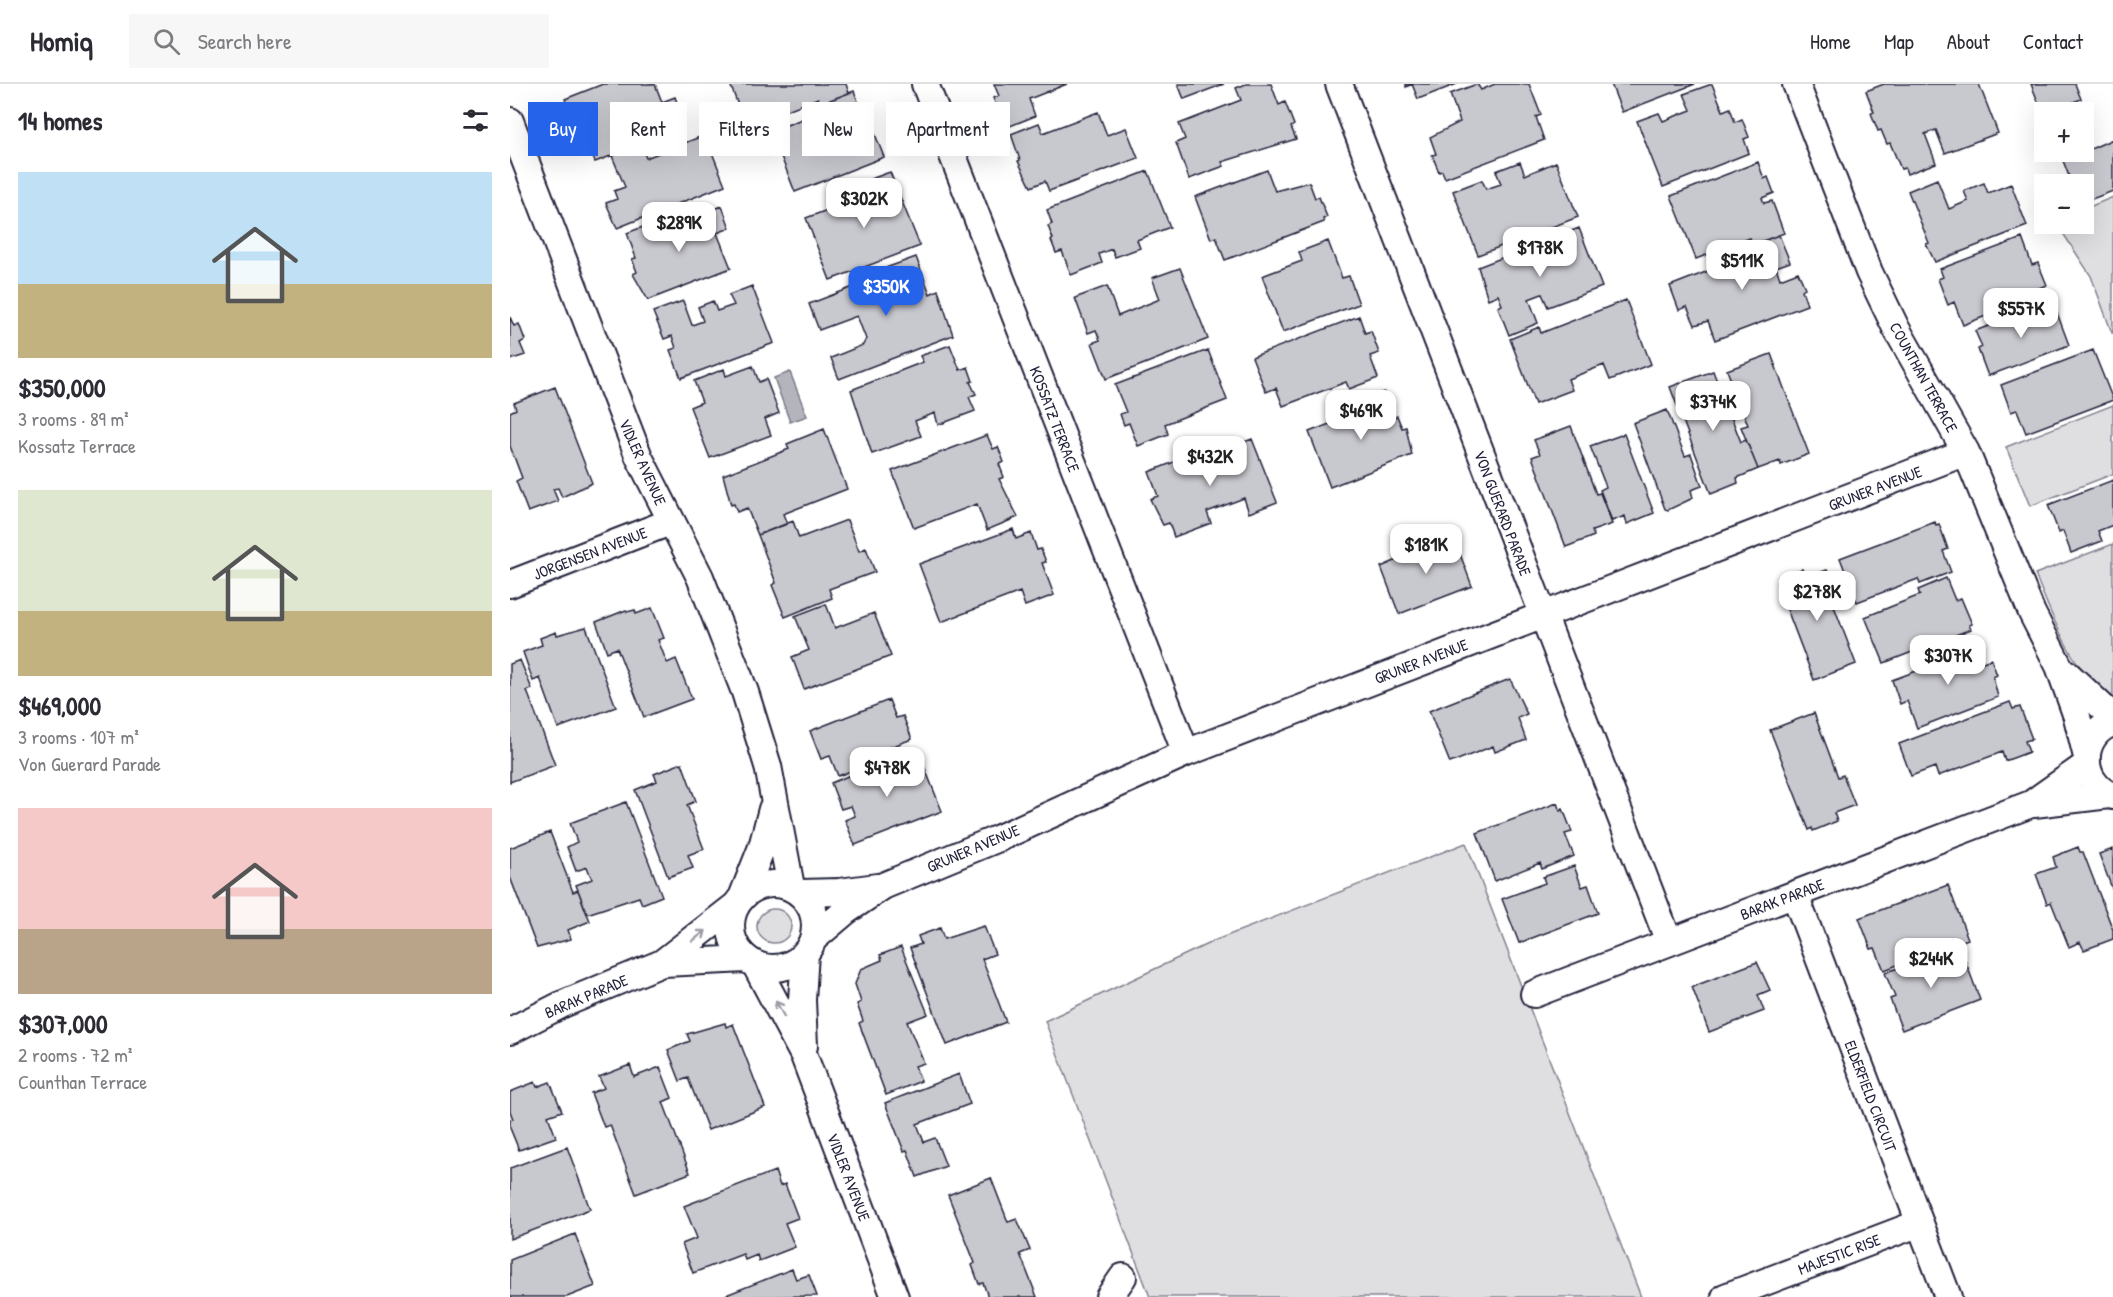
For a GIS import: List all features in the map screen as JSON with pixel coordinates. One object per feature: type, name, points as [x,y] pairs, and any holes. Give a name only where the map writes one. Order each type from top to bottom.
[{"type":"street","name":"KOSSATZ TERRACE","points":[[926,84],[1186,753]]},
{"type":"street","name":"VON GUERARD PARADE","points":[[1339,84],[1669,942]]},
{"type":"street","name":"COUNTHAN TERRACE","points":[[1796,84],[1869,272],[1896,328],[1966,452],[2032,613],[2059,666],[2077,717],[2086,759],[2098,788],[2111,795]]},
{"type":"street","name":"VIDLER AVENUE","points":[[510,121],[639,457],[670,522],[700,577],[749,703],[768,766],[774,803],[796,890]]},
{"type":"street","name":"GRUNER AVENUE","points":[[809,946],[846,911],[883,886],[999,838],[1186,753],[1966,452]]},
{"type":"street","name":"JORGENSEN AVENUE","points":[[510,584],[670,522]]},
{"type":"street","name":"COUNTHAN TERRACE","points":[[2059,666],[2113,717]]},
{"type":"street","points":[[2086,759],[2097,732],[2113,723]]},
{"type":"street","name":"BARAK PARADE","points":[[2031,804],[2086,759]]},
{"type":"street","name":"BARAK PARADE","points":[[1534,994],[2031,804],[2111,795]]},
{"type":"street","name":"VIDLER AVENUE","points":[[739,901],[762,848],[774,803]]},
{"type":"street","points":[[766,884],[796,890],[810,905],[815,918],[809,946],[797,961],[775,968],[751,961],[737,948],[732,934],[731,919],[739,901],[766,884]]},
{"type":"street","name":"GRUNER AVENUE","points":[[796,890],[839,892],[883,886]]},
{"type":"street","name":"ELDERFIELD CIRCUIT","points":[[1795,895],[1948,1297]]},
{"type":"street","name":"BARAK PARADE","points":[[510,1031],[563,1005],[663,963],[739,901]]},
{"type":"street","name":"VIDLER AVENUE","points":[[804,1056],[802,1000],[809,946]]},
{"type":"street","name":"VIDLER AVENUE","points":[[751,961],[804,1056],[895,1297]]},
{"type":"street","name":"BARAK PARADE","points":[[663,963],[751,961]]},
{"type":"street","name":"MAJESTIC RISE","points":[[1725,1297],[1920,1224]]},
{"type":"shaded area","points":[[2113,197],[2113,333],[2091,276],[2064,234],[2094,234],[2094,205]]},
{"type":"shaded area","points":[[790,372],[807,416],[790,422],[774,378]]},
{"type":"shaded area","points":[[2113,405],[2113,474],[2030,506],[2006,447]]},
{"type":"shaded area","points":[[2113,544],[2113,698],[2100,690],[2076,661],[2056,625],[2035,574]]},
{"type":"shaded area","points":[[1466,843],[1641,1297],[1150,1297],[1045,1021],[1216,940]]},
{"type":"shaded area","points":[[774,909],[786,914],[791,926],[786,938],[774,943],[762,938],[757,926],[762,914]]},
{"type":"building","points":[[603,84],[655,84],[662,102],[610,102],[611,156],[595,162],[593,156],[598,156],[598,102],[566,102],[565,99]]},
{"type":"building","points":[[730,84],[846,84],[849,93],[825,102],[819,102],[818,98],[802,102],[802,104],[790,109],[790,102],[737,102]]},
{"type":"building","points":[[994,84],[1067,84],[1029,99],[1035,116],[1010,126],[1010,102],[995,102],[993,98],[999,96]]},
{"type":"building","points":[[1178,84],[1224,84],[1184,99]]},
{"type":"building","points":[[1246,84],[1271,84],[1279,105],[1285,102],[1294,125],[1291,127],[1296,139],[1222,162],[1224,166],[1189,179],[1176,143],[1185,139],[1179,124],[1241,100],[1236,88]]},
{"type":"building","points":[[1412,84],[1457,84],[1418,99]]},
{"type":"building","points":[[1477,84],[1481,90],[1495,84],[1529,84],[1541,115],[1536,117],[1544,140],[1445,178],[1442,171],[1439,172],[1432,155],[1436,154],[1430,137],[1460,122],[1450,94]]},
{"type":"building","points":[[1611,84],[1695,84],[1622,112]]},
{"type":"building","points":[[1712,84],[1723,111],[1730,108],[1735,122],[1742,119],[1749,137],[1744,139],[1749,153],[1663,187],[1637,121],[1659,113],[1663,121],[1691,110],[1684,94]]},
{"type":"building","points":[[1884,84],[1979,84],[1998,133],[1945,153],[1936,130],[1925,134],[1936,163],[1907,174],[1905,168],[1901,169],[1890,143],[1887,144],[1881,130],[1878,131],[1871,113],[1874,112],[1866,91]]},
{"type":"building","points":[[2031,84],[2075,84],[2081,99],[2073,102],[2038,102]]},
{"type":"building","points":[[854,91],[858,102],[825,102]]},
{"type":"building","points":[[675,97],[677,102],[662,102]]},
{"type":"building","points":[[1098,112],[1107,135],[1126,128],[1138,158],[1049,191],[1045,181],[1031,187],[1018,161],[1020,160],[1011,134],[1039,123],[1043,133]]},
{"type":"building","points":[[802,119],[802,156],[874,156],[874,132],[884,157],[795,192],[781,156],[790,156],[790,124]]},
{"type":"building","points":[[699,137],[699,156],[713,156],[725,185],[617,228],[606,203],[617,199],[614,191],[625,187],[612,156],[645,156],[646,158],[687,156],[687,142]]},
{"type":"building","points":[[2113,139],[2113,191],[2094,198],[2094,174],[2068,174],[2063,162],[2094,162],[2094,148]]},
{"type":"building","points":[[1520,162],[1525,175],[1556,162],[1578,217],[1478,255],[1453,191],[1482,180],[1486,189],[1501,184],[1496,171]]},
{"type":"building","points":[[1758,162],[1764,179],[1768,177],[1774,193],[1762,198],[1764,203],[1772,201],[1784,233],[1753,245],[1750,238],[1696,259],[1671,196]]},
{"type":"building","points":[[1267,170],[1275,191],[1309,182],[1315,198],[1319,197],[1327,217],[1323,219],[1324,222],[1225,260],[1216,237],[1211,239],[1195,197]]},
{"type":"building","points":[[1148,171],[1170,227],[1137,240],[1140,248],[1115,257],[1112,249],[1099,254],[1102,263],[1071,275],[1062,251],[1056,253],[1051,240],[1053,239],[1048,226],[1052,224],[1047,210]]},
{"type":"building","points":[[890,172],[920,246],[830,280],[806,218],[862,197],[857,184]]},
{"type":"building","points":[[1937,179],[1949,209],[1968,201],[1964,191],[1984,183],[1988,193],[2011,184],[2027,226],[1935,262],[1926,244],[1929,243],[1908,191]]},
{"type":"building","points":[[722,206],[730,228],[717,233],[731,268],[648,300],[633,274],[637,272],[632,259],[636,258],[627,233],[656,222],[659,230]]},
{"type":"building","points":[[1579,228],[1602,287],[1548,307],[1542,294],[1529,299],[1538,323],[1509,335],[1498,307],[1502,305],[1498,295],[1488,299],[1478,267]]},
{"type":"building","points":[[1779,235],[1790,262],[1776,267],[1780,279],[1798,272],[1805,288],[1802,290],[1807,305],[1715,340],[1708,321],[1695,325],[1687,307],[1679,310],[1670,286],[1752,254],[1749,246]]},
{"type":"building","points":[[2022,238],[2032,265],[2038,263],[2047,285],[1989,307],[1991,314],[1963,325],[1954,302],[1948,305],[1938,279],[1943,277],[1940,269]]},
{"type":"building","points":[[1328,241],[1342,278],[1349,276],[1359,304],[1283,332],[1262,276],[1302,261],[1299,252]]},
{"type":"building","points":[[916,257],[930,294],[938,290],[953,335],[839,379],[831,358],[863,345],[866,339],[857,316],[819,330],[809,304],[882,276],[880,270]]},
{"type":"building","points":[[1180,268],[1208,339],[1106,379],[1092,343],[1100,340],[1096,330],[1088,333],[1075,298],[1107,286],[1118,316],[1160,299],[1152,278]]},
{"type":"building","points":[[752,286],[774,343],[681,378],[670,350],[676,348],[672,336],[664,339],[653,312],[683,301],[692,325],[703,321],[698,307],[713,301],[717,311],[734,305],[729,295]]},
{"type":"building","points":[[1626,300],[1651,364],[1610,380],[1604,365],[1568,379],[1572,390],[1535,404],[1510,339],[1539,327],[1541,333]]},
{"type":"building","points":[[2053,302],[2069,345],[1988,376],[1978,349],[1982,347],[1975,331]]},
{"type":"building","points":[[1359,316],[1365,333],[1371,331],[1379,353],[1370,356],[1378,378],[1349,389],[1346,382],[1283,406],[1276,388],[1266,392],[1252,357]]},
{"type":"building","points":[[510,317],[514,326],[519,324],[525,340],[520,343],[525,355],[510,360]]},
{"type":"building","points":[[950,345],[960,370],[968,367],[973,381],[970,382],[976,394],[969,397],[975,411],[938,425],[935,413],[915,421],[921,436],[872,454],[851,390],[923,362],[920,356]]},
{"type":"building","points":[[1208,350],[1227,400],[1165,424],[1168,434],[1138,446],[1129,423],[1124,425],[1120,414],[1126,412],[1115,385]]},
{"type":"building","points":[[2093,350],[2113,400],[2026,433],[2017,410],[2011,412],[2001,385]]},
{"type":"building","points":[[1771,354],[1809,454],[1781,465],[1780,461],[1758,469],[1741,427],[1748,425],[1727,370]]},
{"type":"building","points":[[753,366],[759,382],[766,379],[779,413],[765,419],[771,435],[710,458],[690,407],[702,402],[694,381],[724,369],[726,376]]},
{"type":"building","points":[[1713,371],[1741,442],[1746,440],[1758,469],[1737,478],[1738,483],[1711,494],[1670,387]]},
{"type":"building","points":[[555,387],[592,483],[562,497],[558,488],[553,489],[558,501],[528,512],[516,481],[522,478],[510,446],[510,412],[516,409],[514,403]]},
{"type":"building","points":[[1384,392],[1394,417],[1397,416],[1402,428],[1406,427],[1412,455],[1330,487],[1309,432],[1358,413],[1354,403]]},
{"type":"building","points":[[1667,410],[1685,456],[1691,454],[1702,486],[1691,490],[1693,498],[1668,510],[1665,509],[1633,423]]},
{"type":"building","points":[[1571,426],[1596,494],[1600,493],[1612,524],[1592,531],[1594,536],[1566,547],[1532,457],[1540,454],[1534,440]]},
{"type":"building","points":[[824,429],[847,489],[783,514],[787,524],[758,535],[747,508],[737,512],[734,504],[731,505],[723,475],[789,449],[787,444]]},
{"type":"building","points":[[1624,434],[1654,513],[1627,524],[1625,516],[1612,521],[1600,490],[1606,487],[1590,446]]},
{"type":"building","points":[[987,435],[993,449],[998,447],[1004,462],[999,464],[1004,477],[999,479],[1018,517],[987,530],[977,504],[914,528],[892,471]]},
{"type":"building","points":[[1252,439],[1277,502],[1249,513],[1244,498],[1207,512],[1211,523],[1174,537],[1169,523],[1163,525],[1150,499],[1158,496],[1149,472],[1179,460],[1181,466]]},
{"type":"building","points":[[2113,480],[2113,525],[2098,531],[2102,541],[2071,553],[2063,531],[2059,533],[2048,505]]},
{"type":"building","points":[[847,520],[859,551],[866,548],[875,572],[829,589],[832,598],[785,617],[772,585],[776,583],[758,535],[793,521],[799,538]]},
{"type":"building","points":[[1935,522],[1936,525],[1939,524],[1948,549],[1943,551],[1951,572],[1920,584],[1918,579],[1857,602],[1840,558]]},
{"type":"building","points":[[1013,529],[1016,539],[1031,533],[1037,550],[1041,549],[1046,562],[1042,563],[1054,595],[1025,606],[1020,592],[941,622],[919,564]]},
{"type":"building","points":[[1440,536],[1443,542],[1447,541],[1453,557],[1460,554],[1472,586],[1399,614],[1381,567],[1409,555],[1407,548]]},
{"type":"building","points":[[1802,569],[1805,578],[1827,570],[1838,599],[1832,601],[1856,664],[1814,680],[1777,583],[1781,581],[1780,577]]},
{"type":"building","points":[[1946,578],[1955,600],[1961,598],[1972,624],[1969,625],[1971,629],[1884,663],[1865,617],[1920,595],[1918,590]]},
{"type":"building","points":[[826,604],[835,628],[874,613],[891,656],[804,689],[792,657],[809,650],[795,616]]},
{"type":"building","points":[[652,608],[664,638],[658,640],[667,663],[676,659],[692,699],[644,717],[617,648],[607,652],[596,622],[626,610],[627,612],[635,610],[636,614]]},
{"type":"building","points":[[586,627],[616,707],[558,728],[540,678],[533,681],[523,652],[542,645],[540,638],[556,632],[557,635]]},
{"type":"building","points":[[1975,642],[1983,662],[1991,659],[1997,675],[1993,677],[1998,697],[1917,728],[1907,701],[1900,704],[1892,680],[1949,659],[1946,653]]},
{"type":"building","points":[[520,660],[532,689],[527,691],[555,765],[510,782],[510,664]]},
{"type":"building","points":[[1510,679],[1527,714],[1518,718],[1526,740],[1495,752],[1493,746],[1450,763],[1429,711]]},
{"type":"building","points":[[889,700],[896,718],[903,716],[912,739],[866,756],[869,764],[838,776],[830,756],[821,759],[810,731]]},
{"type":"building","points":[[2010,702],[2013,709],[2020,707],[2032,739],[2025,741],[2029,752],[2005,761],[2002,752],[1938,776],[1935,767],[1911,776],[1899,744]]},
{"type":"building","points":[[1814,713],[1838,777],[1843,775],[1855,805],[1834,813],[1837,821],[1813,831],[1812,828],[1809,830],[1770,730]]},
{"type":"building","points":[[918,751],[942,811],[855,845],[845,820],[855,816],[851,806],[841,809],[831,783],[860,771],[863,779],[876,774],[874,768]]},
{"type":"building","points":[[682,763],[696,801],[687,805],[704,849],[688,855],[693,868],[668,877],[635,790],[657,781],[654,774]]},
{"type":"building","points":[[626,802],[662,896],[642,904],[639,897],[587,914],[576,885],[592,879],[587,867],[576,871],[567,847],[577,842],[570,823]]},
{"type":"building","points":[[1557,803],[1560,811],[1563,809],[1572,832],[1565,834],[1574,856],[1542,869],[1540,863],[1495,881],[1477,833]]},
{"type":"building","points":[[550,832],[573,892],[578,890],[590,921],[568,930],[571,939],[537,948],[510,877],[510,848]]},
{"type":"building","points":[[2078,847],[2080,852],[2083,852],[2113,930],[2113,939],[2084,950],[2080,942],[2069,947],[2051,902],[2047,904],[2036,874],[2056,867],[2053,857]]},
{"type":"building","points":[[2113,849],[2113,891],[2099,854]]},
{"type":"building","points":[[1574,866],[1582,887],[1588,885],[1598,913],[1519,943],[1502,899],[1545,883],[1543,877]]},
{"type":"building","points":[[1948,885],[1968,939],[1884,970],[1875,948],[1871,949],[1859,918]]},
{"type":"building","points":[[984,926],[995,954],[982,959],[1006,1022],[947,1045],[910,948],[921,944],[918,936],[940,928],[944,939]]},
{"type":"building","points":[[901,947],[928,1014],[907,1022],[924,1063],[915,1066],[921,1081],[886,1095],[859,1023],[863,1021],[857,1004],[861,1002],[855,984],[861,969],[882,960],[880,955]]},
{"type":"building","points":[[1961,949],[1980,1000],[1902,1030],[1890,999],[1895,997],[1885,973],[1916,961],[1918,965]]},
{"type":"building","points":[[1757,962],[1770,990],[1758,995],[1764,1011],[1709,1032],[1692,987]]},
{"type":"building","points":[[725,1023],[726,1027],[733,1024],[765,1107],[708,1130],[688,1078],[680,1081],[668,1050],[690,1041],[687,1034]]},
{"type":"building","points":[[630,1065],[634,1077],[660,1067],[672,1098],[663,1102],[690,1173],[636,1194],[610,1125],[604,1127],[591,1093],[604,1088],[599,1077]]},
{"type":"building","points":[[959,1074],[970,1104],[917,1124],[924,1142],[935,1138],[946,1166],[917,1177],[885,1103]]},
{"type":"building","points":[[535,1082],[537,1087],[550,1082],[562,1111],[548,1116],[556,1137],[519,1150],[510,1128],[510,1120],[513,1119],[510,1111],[510,1092]]},
{"type":"building","points":[[567,1147],[590,1209],[510,1239],[510,1168]]},
{"type":"building","points":[[775,1171],[780,1186],[785,1184],[798,1218],[785,1223],[795,1247],[759,1261],[757,1255],[745,1260],[743,1254],[693,1273],[682,1244],[697,1238],[684,1206]]},
{"type":"building","points":[[991,1178],[1008,1222],[1017,1219],[1030,1250],[1020,1254],[1037,1297],[988,1297],[983,1283],[979,1284],[972,1265],[975,1263],[948,1195]]},
{"type":"building","points":[[575,1234],[595,1286],[567,1297],[510,1297],[510,1260]]},
{"type":"building","points":[[792,1269],[796,1279],[809,1275],[817,1296],[721,1297]]}]
